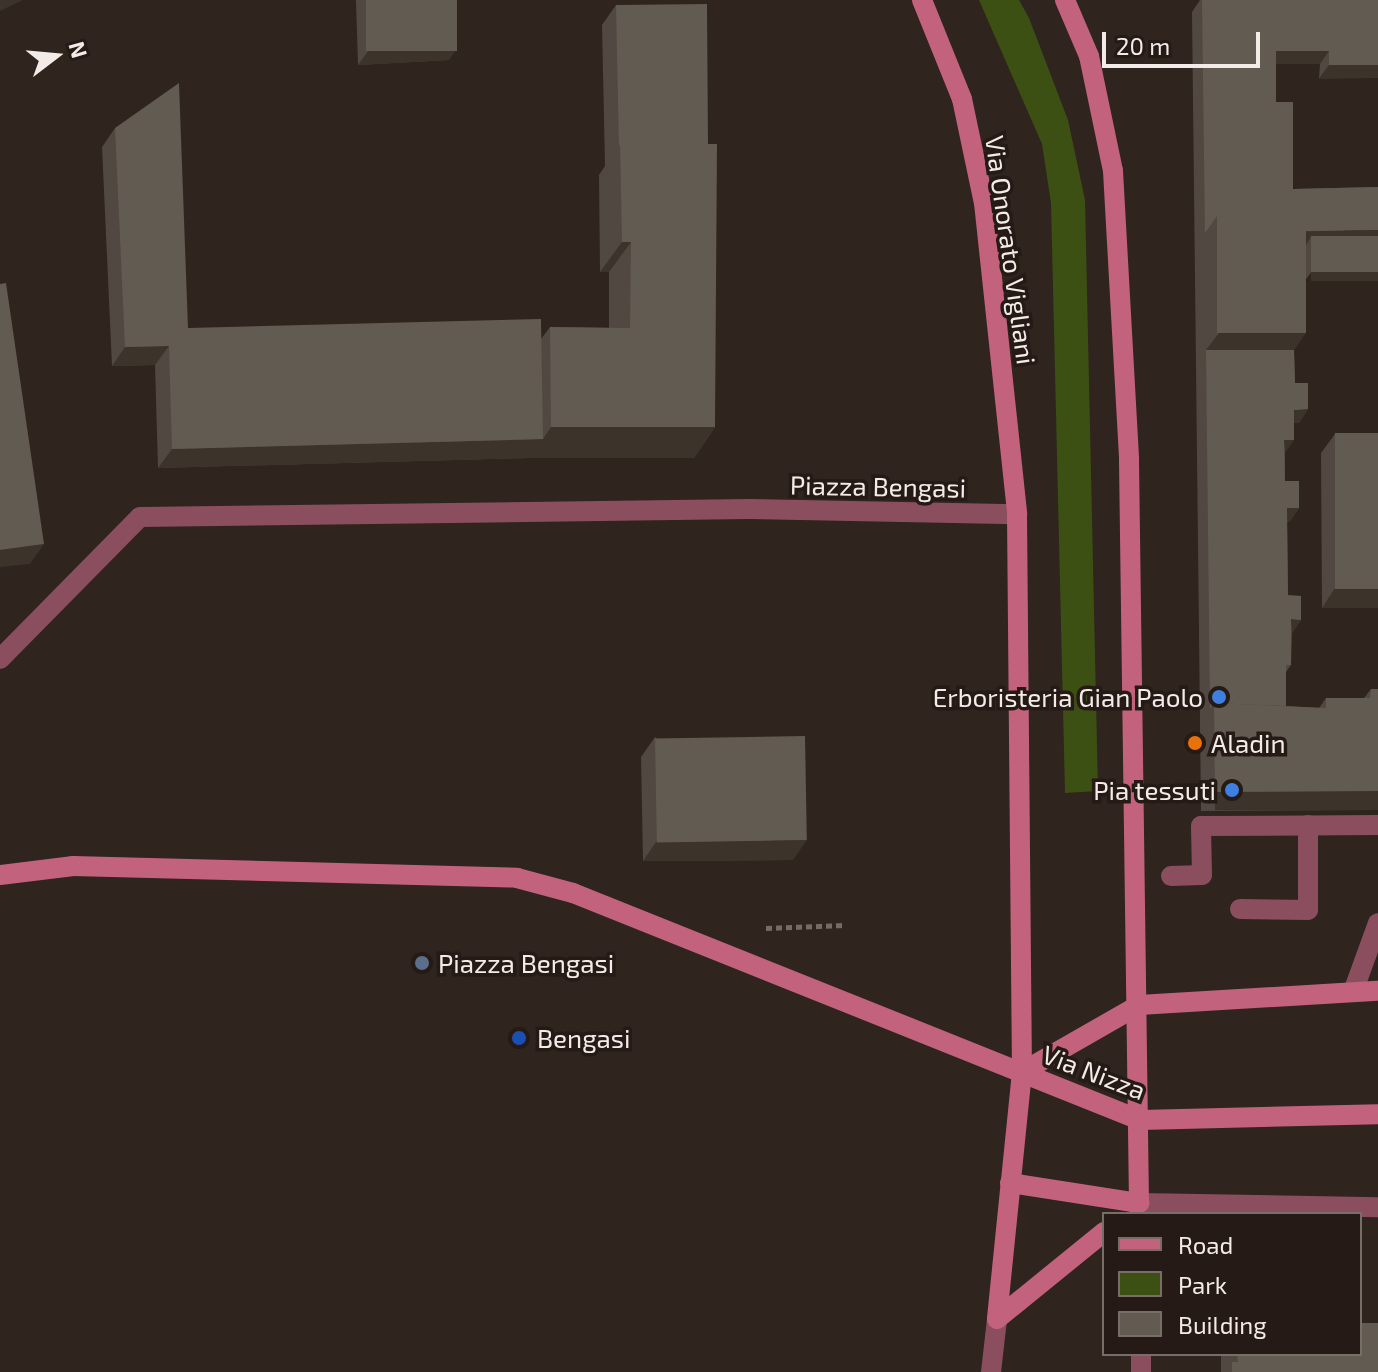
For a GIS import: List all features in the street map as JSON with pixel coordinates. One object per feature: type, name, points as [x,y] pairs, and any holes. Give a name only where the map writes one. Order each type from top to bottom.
[{"type":"main road","name":"Via Onorato Vigliani","points":[[922,0],[962,99],[984,203],[1017,514]]},
{"type":"main road","points":[[1010,1183],[1135,1210],[1140,1120],[1129,460],[1113,171],[1089,56],[1065,0]]},
{"type":"main road","points":[[997,1319],[1022,1072],[1017,514]]},
{"type":"main road","points":[[0,875],[73,866],[517,878],[573,893],[1022,1072]]},
{"type":"main road","name":"Via Nizza","points":[[1022,1072],[1139,1005],[1378,991]]},
{"type":"main road","name":"Via Nizza","points":[[1022,1072],[1140,1120],[1378,1114]]},
{"type":"main road","points":[[997,1319],[1102,1234]]},
{"type":"street","name":"Piazza Bengasi","points":[[0,659],[140,517],[733,509],[1017,514]]},
{"type":"street","points":[[1240,909],[1308,910],[1308,825]]},
{"type":"street","points":[[1171,876],[1202,875],[1201,826],[1378,825]]},
{"type":"street","points":[[1353,992],[1378,923]]},
{"type":"street","points":[[1135,1210],[1378,1207]]},
{"type":"street","points":[[991,1372],[997,1319]]},
{"type":"path","points":[[766,928],[845,925]]},
{"type":"green space","points":[[979,0],[1019,0],[1029,18],[1068,120],[1085,200],[1098,791],[1065,793],[1051,203],[1042,144]]},
{"type":"building","points":[[366,0],[457,0],[457,51],[366,51]]},
{"type":"building","points":[[1202,0],[1378,0],[1378,65],[1329,65],[1329,51],[1276,51],[1276,102],[1293,102],[1293,189],[1378,187],[1378,230],[1306,231],[1306,214],[1217,216],[1205,233]]},
{"type":"building","points":[[707,4],[708,144],[620,144],[619,147],[616,5]]},
{"type":"building","points":[[179,83],[188,328],[541,319],[543,439],[172,449],[169,346],[125,347],[115,128]]},
{"type":"building","points":[[620,144],[717,144],[715,427],[551,427],[550,327],[630,328],[631,242],[622,242]]},
{"type":"building","points":[[1217,214],[1306,214],[1306,333],[1217,333]]},
{"type":"building","points":[[1311,236],[1378,236],[1378,272],[1311,272]]},
{"type":"building","points":[[6,283],[44,544],[0,550],[0,284]]},
{"type":"building","points":[[1206,350],[1294,350],[1295,383],[1308,383],[1308,409],[1294,410],[1294,440],[1284,440],[1285,481],[1299,481],[1299,508],[1287,508],[1288,595],[1301,596],[1301,620],[1291,619],[1291,665],[1286,665],[1286,706],[1214,703],[1210,708]]},
{"type":"building","points":[[1335,433],[1378,433],[1378,589],[1335,589]]},
{"type":"building","points":[[1371,689],[1378,689],[1378,791],[1215,792],[1214,703],[1326,708],[1326,698],[1370,698]]},
{"type":"building","points":[[805,736],[807,840],[657,843],[655,739]]},
{"type":"building","points":[[1362,1323],[1378,1323],[1378,1372],[1232,1372],[1232,1362],[1238,1362],[1237,1356],[1362,1356]]},
{"type":"place","name":"Erboristeria Gian Paolo","points":[[1219,697]]},
{"type":"place","name":"Aladin","points":[[1195,743]]},
{"type":"place","name":"Pia tessuti","points":[[1232,790]]},
{"type":"place","name":"Piazza Bengasi","points":[[422,963]]},
{"type":"place","name":"Bengasi","points":[[519,1038]]}]
